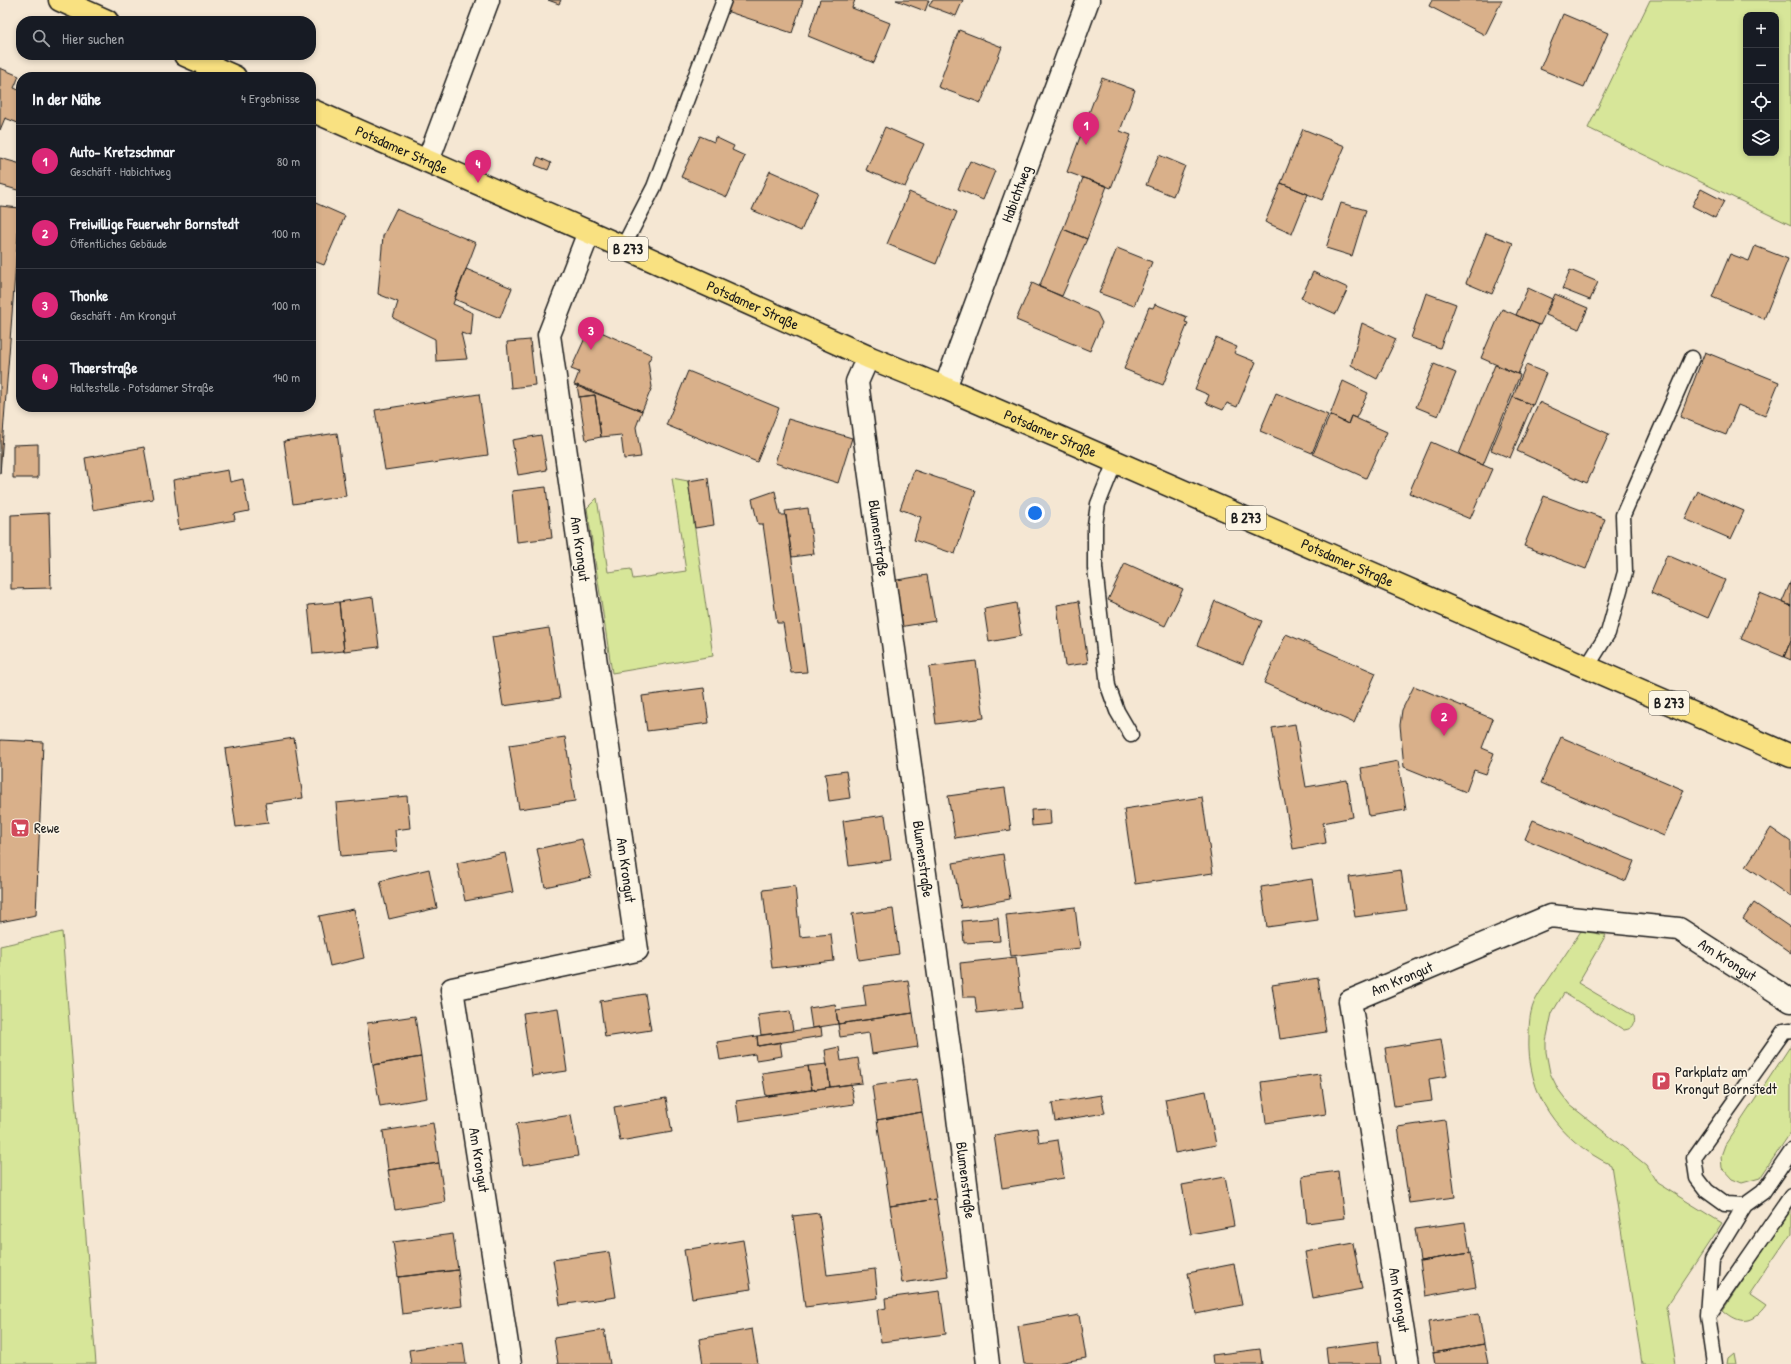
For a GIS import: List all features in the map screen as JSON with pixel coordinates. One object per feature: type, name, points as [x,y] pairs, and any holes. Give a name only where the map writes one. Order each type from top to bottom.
[{"type":"main road","points":[[60,0],[96,16]]},
{"type":"main road","points":[[196,60],[224,72]]},
{"type":"main road","name":"Potsdamer Straße","points":[[316,112],[623,247],[868,357],[945,388],[1791,756]]},
{"type":"street","points":[[428,161],[488,0]]},
{"type":"street","name":"Habichtweg","points":[[945,388],[1088,0]]},
{"type":"street","name":"Am Krongut","points":[[510,1364],[452,989],[637,950],[549,336],[589,232]]},
{"type":"street","name":"Blumenstraße","points":[[868,357],[857,382],[954,1076],[988,1364]]},
{"type":"street","name":"Am Krongut","points":[[1408,1364],[1350,1001],[1550,916],[1679,929],[1791,1002]]},
{"type":"lane","points":[[623,247],[654,187],[724,0]]},
{"type":"lane","points":[[1587,667],[1608,633],[1625,572],[1623,515],[1692,358]]},
{"type":"lane","points":[[1115,462],[1098,504],[1095,525],[1095,568],[1108,686],[1117,711],[1131,735]]},
{"type":"lane","points":[[1745,1205],[1725,1204],[1707,1191],[1697,1178],[1694,1158],[1784,1031],[1791,1030]]},
{"type":"lane","points":[[1715,1364],[1708,1316],[1712,1260],[1745,1205],[1763,1192],[1791,1151]]},
{"type":"lane","points":[[1708,1316],[1791,1196]]},
{"type":"green space","points":[[1650,0],[1791,0],[1791,225],[1588,128]]},
{"type":"green space","points":[[672,478],[688,481],[713,656],[612,673],[587,508],[597,498],[608,572],[631,569],[633,579],[686,571]]},
{"type":"green space","points":[[1581,931],[1606,935],[1578,983],[1634,1016],[1635,1021],[1630,1029],[1624,1030],[1564,993],[1552,1013],[1546,1041],[1546,1052],[1550,1073],[1558,1089],[1570,1105],[1646,1165],[1657,1183],[1722,1223],[1666,1307],[1675,1364],[1642,1364],[1611,1165],[1575,1142],[1561,1128],[1549,1113],[1540,1096],[1533,1077],[1529,1057],[1529,1035],[1532,1007],[1539,993]]},
{"type":"green space","points":[[62,932],[96,1364],[0,1364],[0,946]]},
{"type":"green space","points":[[1791,1045],[1791,1132],[1760,1178],[1742,1183],[1732,1179],[1722,1168],[1721,1156],[1725,1145]]},
{"type":"green space","points":[[1791,1208],[1791,1233],[1749,1295],[1765,1306],[1755,1316],[1746,1320],[1740,1320],[1729,1315],[1723,1310]]},
{"type":"green space","points":[[1734,1353],[1736,1364],[1727,1364],[1728,1358]]},
{"type":"building","points":[[548,0],[561,0],[559,4]]},
{"type":"building","points":[[730,0],[803,0],[792,33],[726,11]]},
{"type":"building","points":[[820,0],[855,0],[852,8],[890,23],[874,63],[808,36]]},
{"type":"building","points":[[896,0],[929,0],[925,11]]},
{"type":"building","points":[[932,0],[963,0],[956,16],[929,6]]},
{"type":"building","points":[[1432,0],[1502,0],[1485,35],[1429,6]]},
{"type":"building","points":[[1563,14],[1608,33],[1584,87],[1540,69]]},
{"type":"building","points":[[959,30],[1002,47],[981,103],[938,87]]},
{"type":"building","points":[[0,68],[16,75],[16,83],[14,88],[16,89],[16,122],[5,118],[0,130]]},
{"type":"building","points":[[1102,78],[1135,90],[1120,131],[1131,135],[1111,188],[1067,172]]},
{"type":"building","points":[[885,127],[924,144],[905,187],[866,170]]},
{"type":"building","points":[[1303,129],[1345,146],[1322,200],[1281,183]]},
{"type":"building","points":[[700,136],[714,142],[715,137],[734,146],[732,150],[745,156],[727,197],[681,177]]},
{"type":"building","points":[[1159,155],[1185,166],[1173,196],[1146,185]]},
{"type":"building","points":[[538,157],[551,163],[548,170],[535,165]]},
{"type":"building","points":[[0,158],[16,163],[16,190],[0,185]]},
{"type":"building","points":[[970,161],[995,171],[983,200],[958,189]]},
{"type":"building","points":[[770,171],[818,192],[801,231],[752,210]]},
{"type":"building","points":[[1083,178],[1107,186],[1087,239],[1063,229]]},
{"type":"building","points":[[1281,183],[1308,194],[1292,234],[1265,222]]},
{"type":"building","points":[[1701,189],[1724,201],[1715,218],[1692,206]]},
{"type":"building","points":[[909,192],[957,212],[936,264],[887,244]]},
{"type":"building","points":[[316,203],[345,216],[324,265],[316,262]]},
{"type":"building","points":[[1341,203],[1366,210],[1352,256],[1326,248]]},
{"type":"building","points":[[0,206],[16,208],[16,261],[0,474]]},
{"type":"building","points":[[396,209],[476,243],[453,304],[473,313],[471,336],[461,333],[467,359],[436,361],[435,339],[393,318],[398,302],[378,294],[383,236]]},
{"type":"building","points":[[1063,229],[1087,239],[1062,296],[1039,287]]},
{"type":"building","points":[[1486,233],[1513,243],[1492,294],[1466,283]]},
{"type":"building","points":[[1755,246],[1788,259],[1764,319],[1712,297],[1730,254],[1749,261]]},
{"type":"building","points":[[1117,248],[1152,262],[1134,306],[1099,293]]},
{"type":"building","points":[[466,269],[512,288],[500,318],[454,299]]},
{"type":"building","points":[[1570,270],[1598,282],[1590,300],[1562,289]]},
{"type":"building","points":[[1313,272],[1348,288],[1336,314],[1301,298]]},
{"type":"building","points":[[1032,283],[1097,313],[1102,323],[1090,351],[1016,320]]},
{"type":"building","points":[[1528,288],[1552,299],[1540,325],[1516,315]]},
{"type":"building","points":[[1426,293],[1456,304],[1440,348],[1411,338]]},
{"type":"building","points":[[1555,294],[1588,308],[1579,329],[1546,315]]},
{"type":"building","points":[[1155,304],[1187,317],[1185,322],[1188,323],[1163,385],[1124,369],[1149,307],[1153,308]]},
{"type":"building","points":[[1502,309],[1539,325],[1518,374],[1481,358]]},
{"type":"building","points":[[1362,323],[1396,339],[1377,379],[1351,365]]},
{"type":"building","points":[[590,327],[652,355],[648,362],[652,387],[642,411],[574,385],[579,372],[571,369]]},
{"type":"building","points":[[1216,338],[1237,347],[1234,353],[1256,362],[1237,407],[1227,403],[1223,410],[1206,403],[1209,395],[1195,389]]},
{"type":"building","points":[[530,340],[535,385],[511,388],[507,342]]},
{"type":"building","points":[[1705,352],[1779,382],[1765,416],[1738,405],[1726,435],[1680,417]]},
{"type":"building","points":[[1434,364],[1456,373],[1438,416],[1416,407]]},
{"type":"building","points":[[1495,365],[1520,375],[1483,465],[1459,454]]},
{"type":"building","points":[[1526,365],[1546,373],[1533,405],[1513,397]]},
{"type":"building","points":[[688,371],[779,408],[757,462],[666,425]]},
{"type":"building","points":[[1343,381],[1368,393],[1356,418],[1351,416],[1348,424],[1330,415]]},
{"type":"building","points":[[577,385],[642,411],[636,427],[641,457],[624,459],[621,435],[601,437],[595,395],[579,397]]},
{"type":"building","points":[[1276,393],[1328,415],[1312,453],[1260,431]]},
{"type":"building","points":[[479,394],[488,455],[385,470],[375,410]]},
{"type":"building","points":[[595,395],[601,437],[586,440],[579,397]]},
{"type":"building","points":[[1513,397],[1532,405],[1510,458],[1491,450]]},
{"type":"building","points":[[1539,402],[1609,434],[1587,483],[1517,451]]},
{"type":"building","points":[[1330,415],[1348,424],[1351,416],[1387,432],[1366,478],[1313,454]]},
{"type":"building","points":[[788,419],[852,438],[838,483],[775,463]]},
{"type":"building","points":[[337,433],[346,496],[293,504],[284,441]]},
{"type":"building","points":[[541,435],[547,470],[518,475],[512,440]]},
{"type":"building","points":[[1431,442],[1492,469],[1470,519],[1409,493]]},
{"type":"building","points":[[38,444],[38,478],[13,478],[13,445]]},
{"type":"building","points":[[144,447],[153,499],[93,510],[85,458]]},
{"type":"building","points":[[228,470],[230,482],[243,479],[249,511],[234,514],[235,520],[179,530],[173,480]]},
{"type":"building","points":[[914,470],[976,491],[955,554],[914,540],[921,517],[900,509]]},
{"type":"building","points":[[708,478],[714,525],[695,528],[688,481]]},
{"type":"building","points":[[546,487],[552,538],[517,542],[512,491]]},
{"type":"building","points":[[775,491],[780,515],[786,515],[807,672],[791,673],[783,623],[777,623],[763,524],[758,524],[752,499]]},
{"type":"building","points":[[1698,491],[1744,511],[1731,539],[1685,519]]},
{"type":"building","points":[[1544,496],[1605,519],[1586,569],[1524,546]]},
{"type":"building","points":[[808,508],[814,554],[792,557],[785,511]]},
{"type":"building","points":[[49,513],[51,588],[11,589],[11,515]]},
{"type":"building","points":[[1667,555],[1725,580],[1708,618],[1651,593]]},
{"type":"building","points":[[1125,563],[1183,589],[1165,626],[1108,600]]},
{"type":"building","points":[[927,575],[935,621],[899,627],[891,581]]},
{"type":"building","points":[[1791,581],[1791,606],[1782,602]]},
{"type":"building","points":[[1760,593],[1791,606],[1791,640],[1784,657],[1741,639]]},
{"type":"building","points":[[373,597],[379,647],[344,651],[339,602]]},
{"type":"building","points":[[1079,601],[1088,663],[1065,666],[1057,605]]},
{"type":"building","points":[[1215,601],[1262,621],[1243,664],[1197,645]]},
{"type":"building","points":[[339,602],[344,651],[313,654],[308,605]]},
{"type":"building","points":[[1016,603],[1021,636],[989,642],[984,609]]},
{"type":"building","points":[[549,628],[560,698],[503,706],[492,637]]},
{"type":"building","points":[[1286,634],[1376,673],[1354,723],[1264,683]]},
{"type":"building","points":[[1791,640],[1791,660],[1784,657]]},
{"type":"building","points":[[976,661],[984,718],[936,724],[929,667]]},
{"type":"building","points":[[1414,686],[1493,719],[1482,748],[1494,753],[1486,774],[1474,770],[1466,792],[1404,767],[1400,725],[1402,710]]},
{"type":"building","points":[[704,688],[709,723],[647,731],[642,696]]},
{"type":"building","points":[[1295,724],[1306,787],[1347,780],[1353,817],[1323,823],[1326,843],[1293,849],[1272,728]]},
{"type":"building","points":[[565,737],[575,801],[519,809],[509,745]]},
{"type":"building","points":[[1561,737],[1684,790],[1664,836],[1541,783]]},
{"type":"building","points":[[294,738],[303,798],[265,803],[268,823],[236,827],[225,749]]},
{"type":"building","name":"Rewe","points":[[0,740],[43,742],[36,915],[0,922]]},
{"type":"building","points":[[1398,761],[1406,810],[1369,816],[1361,768]]},
{"type":"building","points":[[846,771],[850,798],[829,801],[825,774]]},
{"type":"building","points":[[1005,788],[1011,830],[955,838],[948,796]]},
{"type":"building","points":[[407,796],[410,828],[395,830],[397,851],[341,856],[336,803]]},
{"type":"building","points":[[1202,797],[1213,873],[1135,884],[1124,809]]},
{"type":"building","points":[[1050,809],[1051,824],[1032,826],[1031,810]]},
{"type":"building","points":[[885,815],[891,860],[849,866],[843,821]]},
{"type":"building","points":[[1533,820],[1634,861],[1626,881],[1525,839]]},
{"type":"building","points":[[1771,828],[1791,842],[1791,897],[1746,866]]},
{"type":"building","points":[[582,839],[591,877],[545,887],[537,849]]},
{"type":"building","points":[[505,853],[513,892],[465,901],[457,863]]},
{"type":"building","points":[[1003,854],[1010,899],[961,908],[953,863]]},
{"type":"building","points":[[429,869],[437,908],[389,919],[380,881]]},
{"type":"building","points":[[1401,870],[1407,910],[1355,917],[1349,877]]},
{"type":"building","points":[[1312,879],[1318,920],[1267,927],[1261,887]]},
{"type":"building","points":[[795,886],[800,937],[831,934],[834,961],[772,968],[763,890]]},
{"type":"building","points":[[1754,903],[1791,928],[1791,953],[1743,919]]},
{"type":"building","points":[[1075,907],[1080,948],[1011,956],[1006,915]]},
{"type":"building","points":[[354,909],[364,958],[330,966],[319,916]]},
{"type":"building","points":[[893,909],[899,954],[859,960],[852,914]]},
{"type":"building","points":[[998,918],[1000,941],[964,943],[962,921]]},
{"type":"building","points":[[1016,957],[1022,1008],[977,1013],[975,997],[963,997],[960,963]]},
{"type":"building","points":[[1318,978],[1326,1032],[1280,1039],[1272,985]]},
{"type":"building","points":[[908,980],[913,1013],[838,1024],[836,1010],[866,1006],[863,986]]},
{"type":"building","points":[[645,994],[651,1030],[605,1037],[600,1001]]},
{"type":"building","points":[[835,1004],[838,1024],[812,1028],[809,1008]]},
{"type":"building","points":[[558,1008],[567,1071],[532,1076],[523,1013]]},
{"type":"building","points":[[790,1011],[793,1031],[761,1035],[758,1015]]},
{"type":"building","points":[[913,1013],[918,1047],[872,1054],[869,1033],[840,1037],[838,1024]]},
{"type":"building","points":[[415,1016],[421,1057],[373,1065],[367,1023]]},
{"type":"building","points":[[821,1027],[822,1036],[758,1046],[757,1036]]},
{"type":"building","points":[[757,1036],[758,1046],[780,1042],[782,1056],[756,1060],[755,1054],[720,1060],[717,1042]]},
{"type":"building","points":[[1441,1039],[1447,1076],[1429,1079],[1432,1101],[1394,1106],[1385,1048]]},
{"type":"building","points":[[839,1047],[841,1061],[858,1058],[862,1083],[830,1087],[825,1050]]},
{"type":"building","points":[[421,1057],[427,1098],[380,1106],[373,1065]]},
{"type":"building","points":[[827,1064],[830,1087],[812,1090],[808,1066]]},
{"type":"building","points":[[808,1066],[812,1090],[766,1096],[762,1073]]},
{"type":"building","points":[[1320,1074],[1326,1114],[1266,1123],[1261,1082]]},
{"type":"building","points":[[917,1079],[922,1112],[877,1120],[872,1086]]},
{"type":"building","points":[[851,1084],[854,1104],[739,1121],[736,1101]]},
{"type":"building","points":[[1206,1091],[1216,1145],[1175,1153],[1165,1099]]},
{"type":"building","points":[[1101,1095],[1105,1113],[1055,1121],[1052,1103]]},
{"type":"building","points":[[666,1098],[672,1132],[620,1141],[614,1107]]},
{"type":"building","points":[[922,1112],[936,1199],[890,1206],[877,1120]]},
{"type":"building","points":[[571,1115],[578,1156],[523,1165],[516,1124]]},
{"type":"building","points":[[1445,1120],[1455,1197],[1409,1203],[1398,1127]]},
{"type":"building","points":[[433,1123],[439,1163],[388,1170],[383,1131]]},
{"type":"building","points":[[1037,1128],[1039,1143],[1058,1140],[1064,1178],[1002,1188],[994,1135]]},
{"type":"building","points":[[439,1163],[445,1202],[395,1210],[388,1170]]},
{"type":"building","points":[[1338,1171],[1344,1218],[1307,1223],[1302,1176]]},
{"type":"building","points":[[1225,1177],[1234,1226],[1191,1234],[1182,1185]]},
{"type":"building","points":[[936,1199],[948,1276],[902,1283],[890,1206]]},
{"type":"building","points":[[819,1213],[827,1275],[875,1269],[878,1298],[805,1307],[793,1216]]},
{"type":"building","points":[[1465,1222],[1470,1253],[1420,1261],[1415,1229]]},
{"type":"building","points":[[453,1234],[458,1270],[398,1277],[393,1242]]},
{"type":"building","points":[[743,1240],[751,1289],[692,1298],[684,1250]]},
{"type":"building","points":[[1353,1243],[1362,1289],[1313,1298],[1305,1252]]},
{"type":"building","points":[[609,1252],[616,1297],[560,1305],[553,1260]]},
{"type":"building","points":[[1470,1253],[1476,1287],[1425,1296],[1420,1261]]},
{"type":"building","points":[[1234,1264],[1242,1305],[1196,1314],[1188,1273]]},
{"type":"building","points":[[458,1270],[462,1306],[402,1314],[398,1277]]},
{"type":"building","points":[[940,1291],[946,1334],[881,1342],[877,1310],[886,1308],[885,1298]]},
{"type":"building","points":[[1479,1314],[1484,1344],[1433,1353],[1428,1322]]},
{"type":"building","points":[[1079,1315],[1086,1358],[1052,1364],[1024,1364],[1018,1326]]},
{"type":"building","points":[[752,1329],[758,1364],[703,1364],[699,1339]]},
{"type":"building","points":[[604,1330],[610,1364],[558,1364],[554,1338]]},
{"type":"building","points":[[1378,1341],[1381,1364],[1328,1364],[1326,1348]]},
{"type":"building","points":[[463,1342],[466,1364],[411,1364],[409,1350]]},
{"type":"building","points":[[1484,1344],[1488,1364],[1435,1364],[1433,1353]]},
{"type":"building","points":[[1260,1349],[1262,1364],[1213,1364],[1212,1355]]},
{"type":"place","name":"Auto- Kretzschmar","points":[[1086,145]]},
{"type":"place","name":"Thaerstraße","points":[[478,183]]},
{"type":"place","name":"Thonke","points":[[591,350]]},
{"type":"place","name":"Freiwillige Feuerwehr Bornstedt","points":[[1444,736]]},
{"type":"place","name":"Rewe","points":[[20,828]]},
{"type":"place","name":"Parkplatz am Krongut Bornstedt","points":[[1661,1081]]}]
